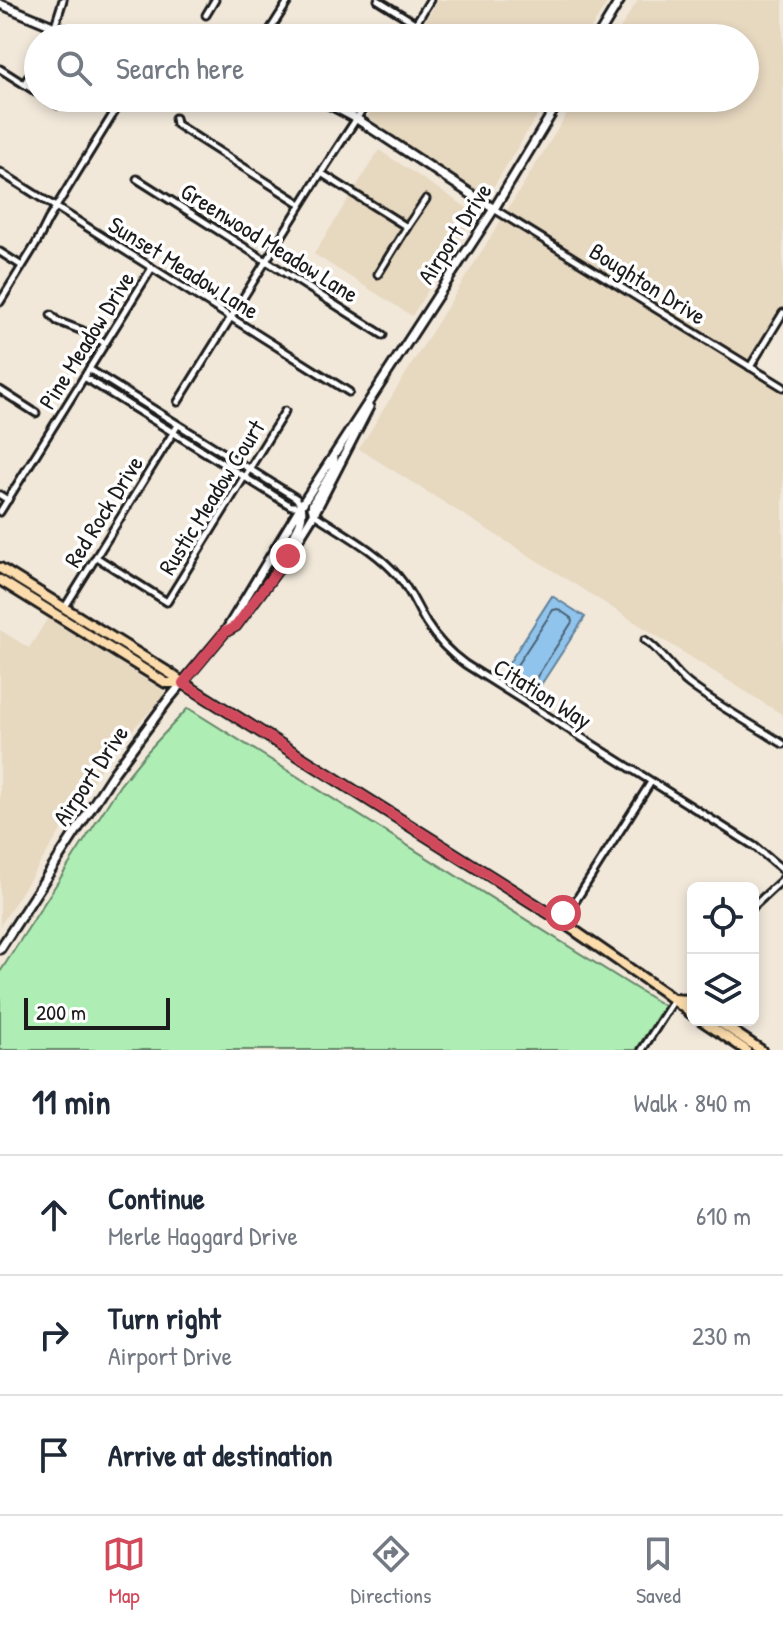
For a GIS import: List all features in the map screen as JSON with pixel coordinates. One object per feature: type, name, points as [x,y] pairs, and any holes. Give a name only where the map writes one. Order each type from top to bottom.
[{"type":"main road","points":[[605,24],[620,0]]},
{"type":"main road","points":[[0,4],[48,24]]},
{"type":"main road","points":[[344,112],[494,209]]},
{"type":"main road","name":"Airport Drive","points":[[0,949],[113,774],[225,632],[301,506],[494,209],[553,112]]},
{"type":"main road","name":"Airport Drive","points":[[225,632],[236,626],[282,565],[314,514],[378,388]]},
{"type":"main road","points":[[314,514],[313,503],[333,470],[335,453]]},
{"type":"main road","points":[[282,565],[282,554],[303,520],[301,506]]},
{"type":"main road","points":[[0,568],[552,915],[687,1010]]},
{"type":"main road","points":[[0,580],[166,683],[183,683]]},
{"type":"main road","points":[[674,999],[687,1001]]},
{"type":"main road","points":[[710,1026],[746,1050]]},
{"type":"main road","points":[[725,1026],[761,1050]]},
{"type":"street","points":[[56,24],[63,0]]},
{"type":"street","points":[[206,15],[215,0]]},
{"type":"street","points":[[274,24],[289,0]]},
{"type":"street","points":[[378,0],[415,23],[430,0]]},
{"type":"street","points":[[0,69],[24,84]]},
{"type":"street","points":[[0,302],[114,112]]},
{"type":"street","points":[[178,402],[361,112]]},
{"type":"street","points":[[175,118],[176,124],[301,204]]},
{"type":"street","name":"Sunset Meadow Lane","points":[[0,172],[349,392]]},
{"type":"street","points":[[321,173],[407,227]]},
{"type":"street","name":"Greenwood Meadow Lane","points":[[137,179],[383,335]]},
{"type":"street","points":[[378,274],[426,199]]},
{"type":"street","name":"Boughton Drive","points":[[494,209],[783,387]]},
{"type":"street","points":[[0,252],[22,266]]},
{"type":"street","name":"Pine Meadow Drive","points":[[0,512],[152,268]]},
{"type":"street","points":[[750,367],[783,313]]},
{"type":"street","points":[[51,315],[57,321],[105,343]]},
{"type":"street","points":[[89,369],[296,498],[301,506]]},
{"type":"street","points":[[84,377],[291,506],[301,506]]},
{"type":"street","points":[[0,390],[36,413]]},
{"type":"street","name":"Rustic Meadow Court","points":[[96,557],[167,602],[285,411]]},
{"type":"street","name":"Red Rock Drive","points":[[64,608],[178,425]]},
{"type":"street","points":[[0,495],[8,500]]},
{"type":"street","name":"Citation Way","points":[[314,514],[392,570],[411,594],[433,633],[465,664],[754,846],[783,870]]},
{"type":"street","points":[[645,640],[690,685],[783,744]]},
{"type":"street","points":[[552,915],[566,912],[573,905],[651,782]]},
{"type":"street","points":[[759,901],[783,879]]},
{"type":"street","points":[[573,905],[571,919],[580,934]]},
{"type":"street","points":[[642,1050],[674,999]]},
{"type":"shaded area","points":[[438,0],[609,0],[594,24],[423,24]]},
{"type":"shaded area","points":[[638,0],[783,0],[783,309],[747,369],[783,392],[783,715],[359,449],[568,112],[759,112],[759,24],[623,24]]},
{"type":"shaded area","points":[[370,112],[539,112],[484,202],[365,115]]},
{"type":"shaded area","points":[[379,150],[472,211],[473,217],[412,316],[314,254]]},
{"type":"shaded area","points":[[48,618],[167,693],[99,771],[0,926],[0,630],[29,648]]},
{"type":"green space","points":[[188,708],[664,1006],[636,1050],[0,1050],[0,972],[120,785]]},
{"type":"water","points":[[552,596],[585,617],[533,697],[500,677]]},
{"type":"route","points":[[288,556],[236,626],[225,632],[183,683],[552,915],[563,913]]}]
